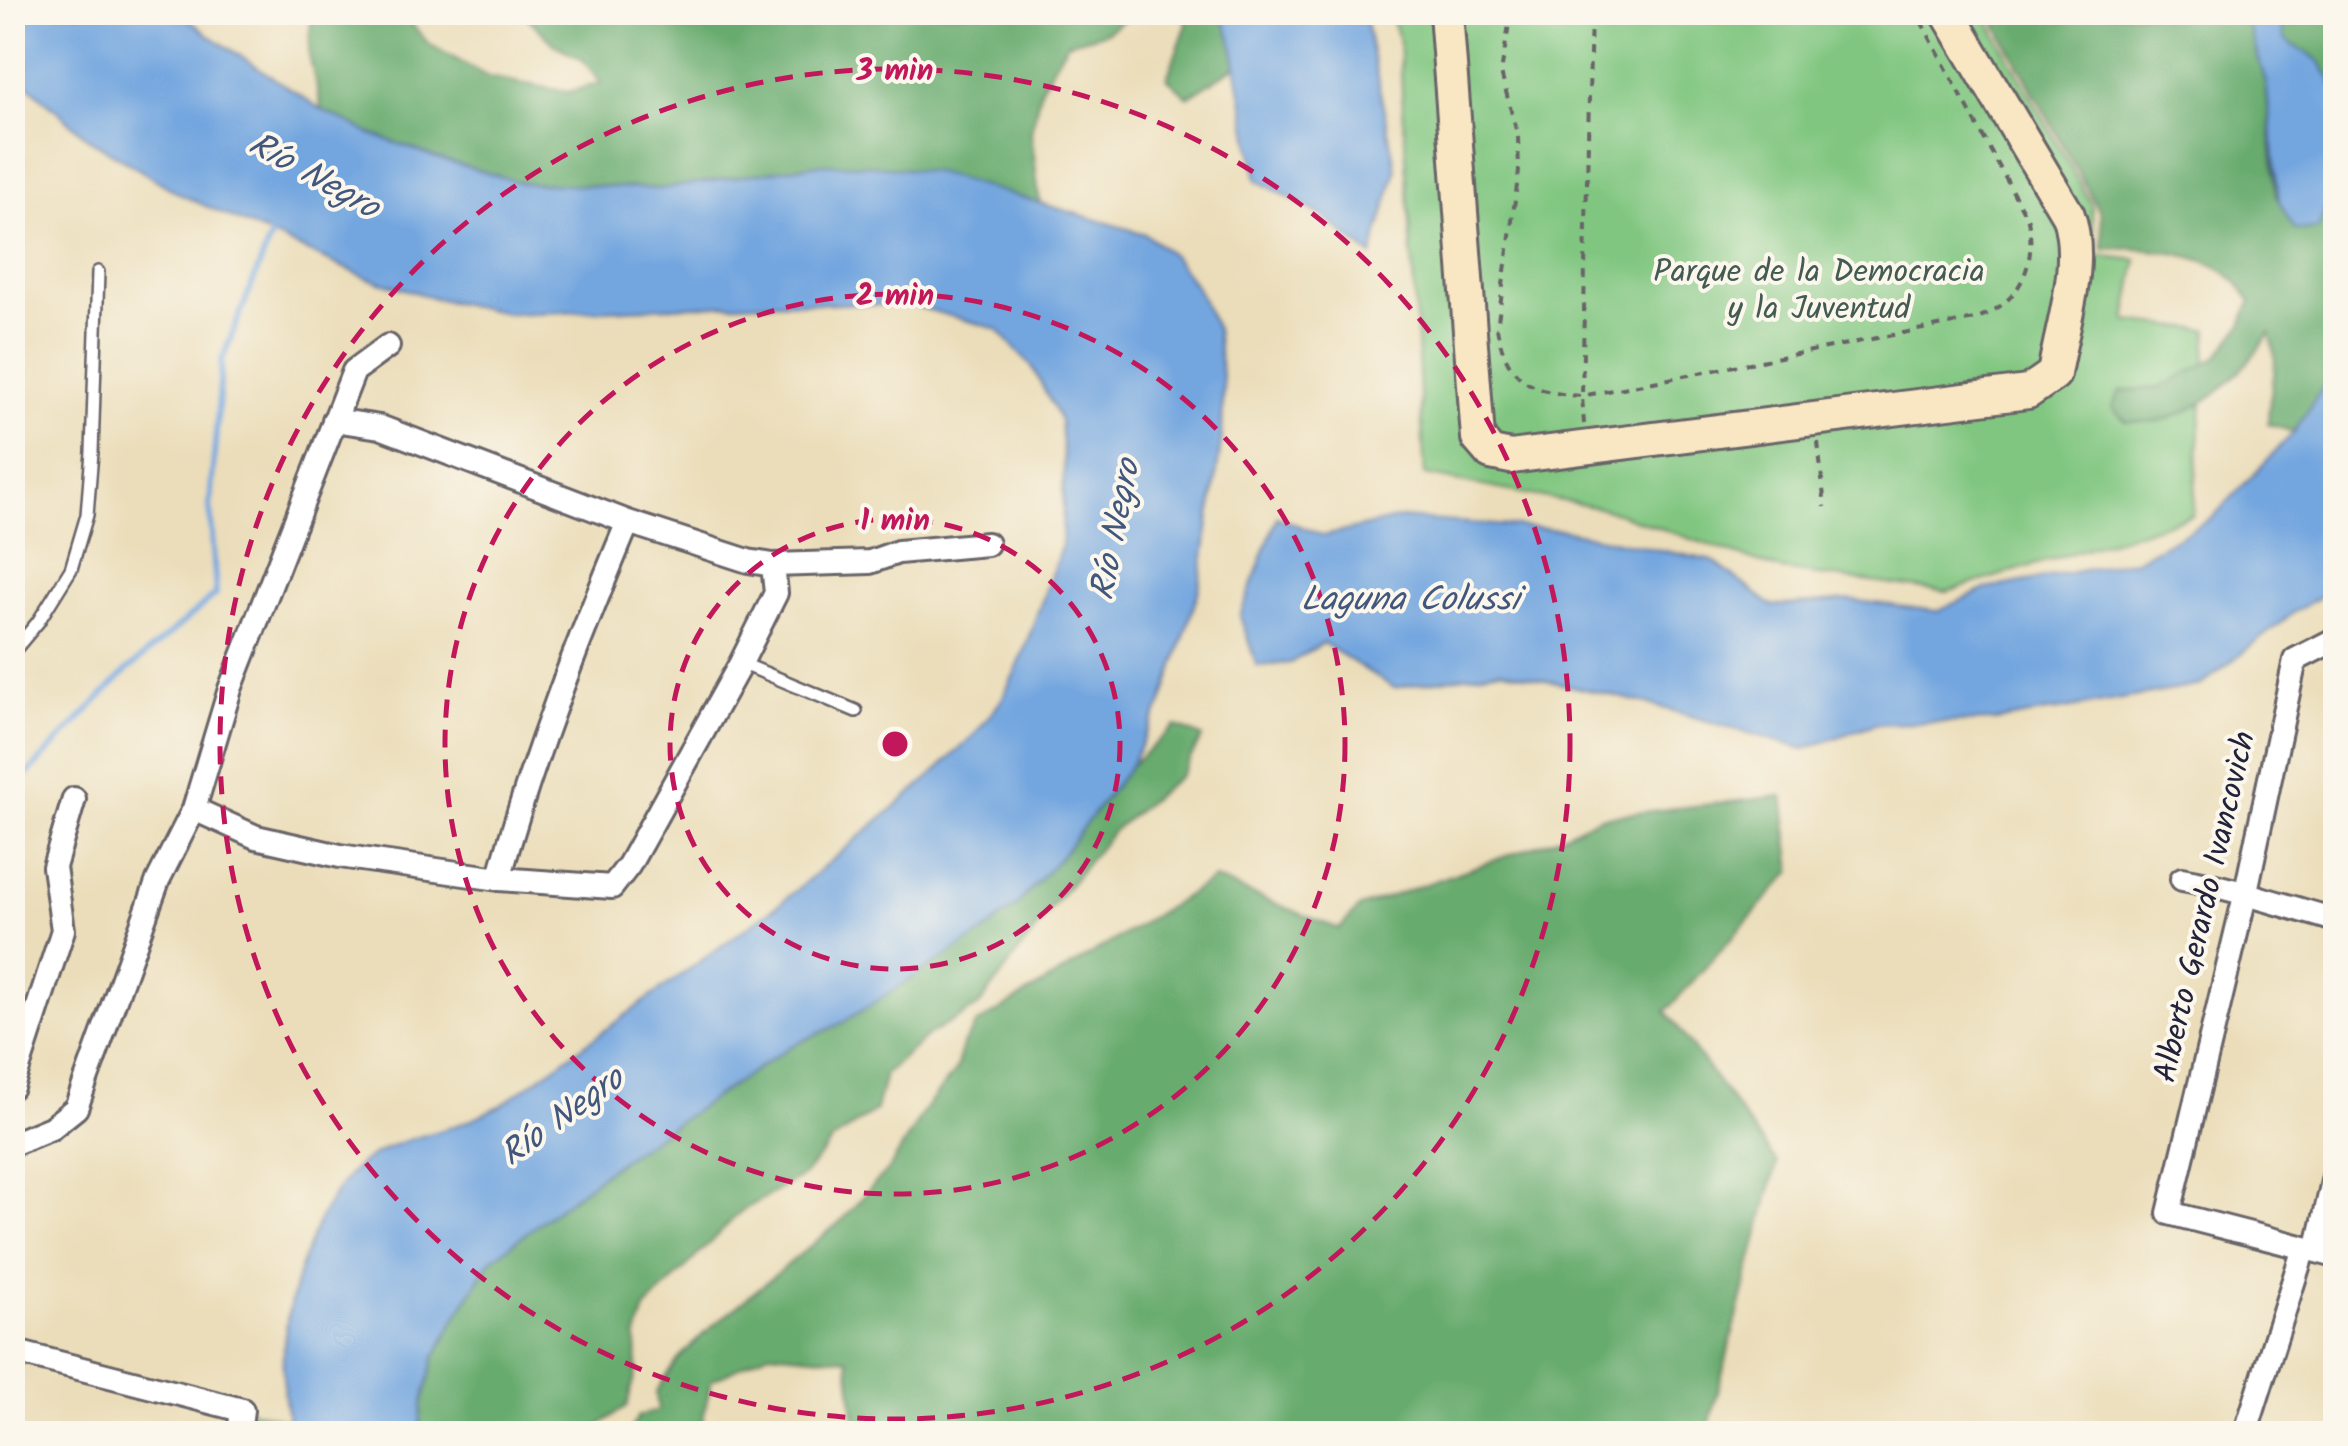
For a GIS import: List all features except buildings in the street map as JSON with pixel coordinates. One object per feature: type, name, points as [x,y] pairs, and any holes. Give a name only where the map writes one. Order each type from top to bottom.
[{"type":"street","points":[[1446,12],[1478,438],[1492,453],[1511,457],[2028,392],[2054,374],[2073,270],[2074,230],[1947,12]]},
{"type":"street","points":[[12,1144],[51,1128],[76,1108],[158,880],[194,808],[230,689],[354,371],[388,346]]},
{"type":"street","points":[[334,420],[398,433],[628,522],[772,565],[870,562],[898,552],[986,544]]},
{"type":"street","points":[[500,879],[518,808],[570,663],[628,522]]},
{"type":"street","points":[[194,808],[256,837],[340,856],[500,879],[612,887],[630,865],[742,664],[776,593],[772,565]]},
{"type":"street","name":"Alberto Gerardo Ivancovich","points":[[2319,1252],[2169,1213],[2245,896],[2295,660],[2336,639]]},
{"type":"street","points":[[12,1087],[63,930],[54,867],[74,799]]},
{"type":"street","points":[[2182,879],[2226,886],[2245,896],[2336,920]]},
{"type":"street","points":[[2248,1425],[2319,1252],[2336,1168]]},
{"type":"street","points":[[12,1351],[240,1422]]},
{"type":"lane","points":[[12,652],[38,622],[71,569],[87,515],[98,272]]},
{"type":"lane","points":[[742,664],[856,711]]},
{"type":"path","points":[[1511,12],[1500,73],[1518,136],[1519,171],[1496,328],[1501,353],[1510,369],[1526,383],[1550,394],[1582,396],[1986,316],[2016,292],[2030,252],[2028,220],[1916,12]]},
{"type":"path","points":[[1586,448],[1582,396],[1591,12]]},
{"type":"path","points":[[1815,416],[1825,507]]},
{"type":"green space","points":[[1121,12],[1127,18],[1106,32],[1067,43],[1041,87],[1031,131],[1040,204],[935,172],[719,182],[661,189],[522,183],[371,134],[322,110],[309,55],[311,20],[307,13],[402,13],[429,44],[488,77],[568,92],[601,83],[583,60],[554,44],[523,13]]},
{"type":"green space","points":[[1183,13],[1220,13],[1231,38],[1236,66],[1188,97],[1167,78],[1187,24]]},
{"type":"green space","name":"Parque de la Democracia y la Juventud","points":[[1389,13],[1984,13],[2091,204],[2096,255],[2137,260],[2126,321],[2208,330],[2193,515],[1947,592],[1781,570],[1605,509],[1425,475],[1399,40]]},
{"type":"green space","points":[[1990,13],[2241,13],[2266,82],[2276,195],[2295,230],[2318,228],[2335,186],[2335,369],[2294,432],[2268,424],[2275,369],[2270,333],[2236,375],[2192,409],[2146,422],[2126,421],[2112,408],[2120,391],[2160,388],[2217,357],[2242,325],[2251,301],[2237,282],[2205,262],[2152,250],[2103,249],[2101,214]]},
{"type":"green space","points":[[2278,13],[2335,13],[2335,86],[2319,61],[2285,40]]},
{"type":"green space","points":[[1176,726],[1202,737],[1181,775],[1114,830],[979,1006],[927,1036],[885,1074],[876,1110],[832,1141],[804,1175],[740,1212],[645,1309],[636,1339],[637,1369],[627,1406],[597,1427],[599,1433],[419,1434],[434,1359],[491,1260],[618,1162],[791,1046],[842,1023],[1016,906],[1064,852],[1130,766]]},
{"type":"green space","points":[[1783,796],[1792,871],[1666,1011],[1777,1163],[1707,1433],[865,1433],[854,1415],[848,1359],[769,1352],[711,1381],[700,1433],[628,1433],[639,1416],[658,1410],[656,1392],[678,1359],[840,1222],[891,1166],[925,1109],[956,1070],[963,1044],[976,1025],[1214,879],[1339,929],[1360,907],[1552,840],[1599,817]]},
{"type":"green space","points":[[250,1410],[288,1421],[290,1433],[249,1434]]},
{"type":"water","name":"Río Negro","points":[[12,13],[180,13],[322,110],[371,134],[522,183],[661,189],[817,164],[935,172],[1145,234],[1172,255],[1197,288],[1216,329],[1223,383],[1222,437],[1199,590],[1162,703],[1130,766],[1064,852],[1016,906],[986,931],[842,1023],[791,1046],[618,1162],[491,1260],[434,1359],[419,1433],[290,1433],[283,1366],[290,1304],[308,1246],[334,1194],[351,1173],[380,1151],[500,1106],[782,902],[928,779],[975,734],[1001,701],[1019,664],[1062,545],[1064,466],[1060,421],[1033,368],[997,329],[915,306],[783,302],[511,314],[438,299],[367,278],[181,195],[89,139],[13,72]]},
{"type":"water","points":[[1220,13],[1364,13],[1396,170],[1372,256],[1321,215],[1257,180],[1231,38]]},
{"type":"water","points":[[2241,13],[2278,13],[2285,40],[2319,61],[2335,86],[2335,186],[2318,229],[2295,230],[2279,201],[2266,82]]},
{"type":"water","name":"Laguna Colussi","points":[[2335,369],[2335,587],[2293,613],[2201,685],[1996,721],[1874,724],[1804,749],[1649,704],[1501,670],[1394,688],[1323,643],[1290,663],[1257,666],[1240,616],[1277,517],[1324,536],[1400,518],[1563,530],[1713,561],[1772,606],[1850,600],[1937,611],[1986,589],[2135,560],[2211,519],[2294,432]]},
{"type":"waterway","points":[[12,790],[123,674],[216,594],[210,504],[222,360],[274,229]]}]
